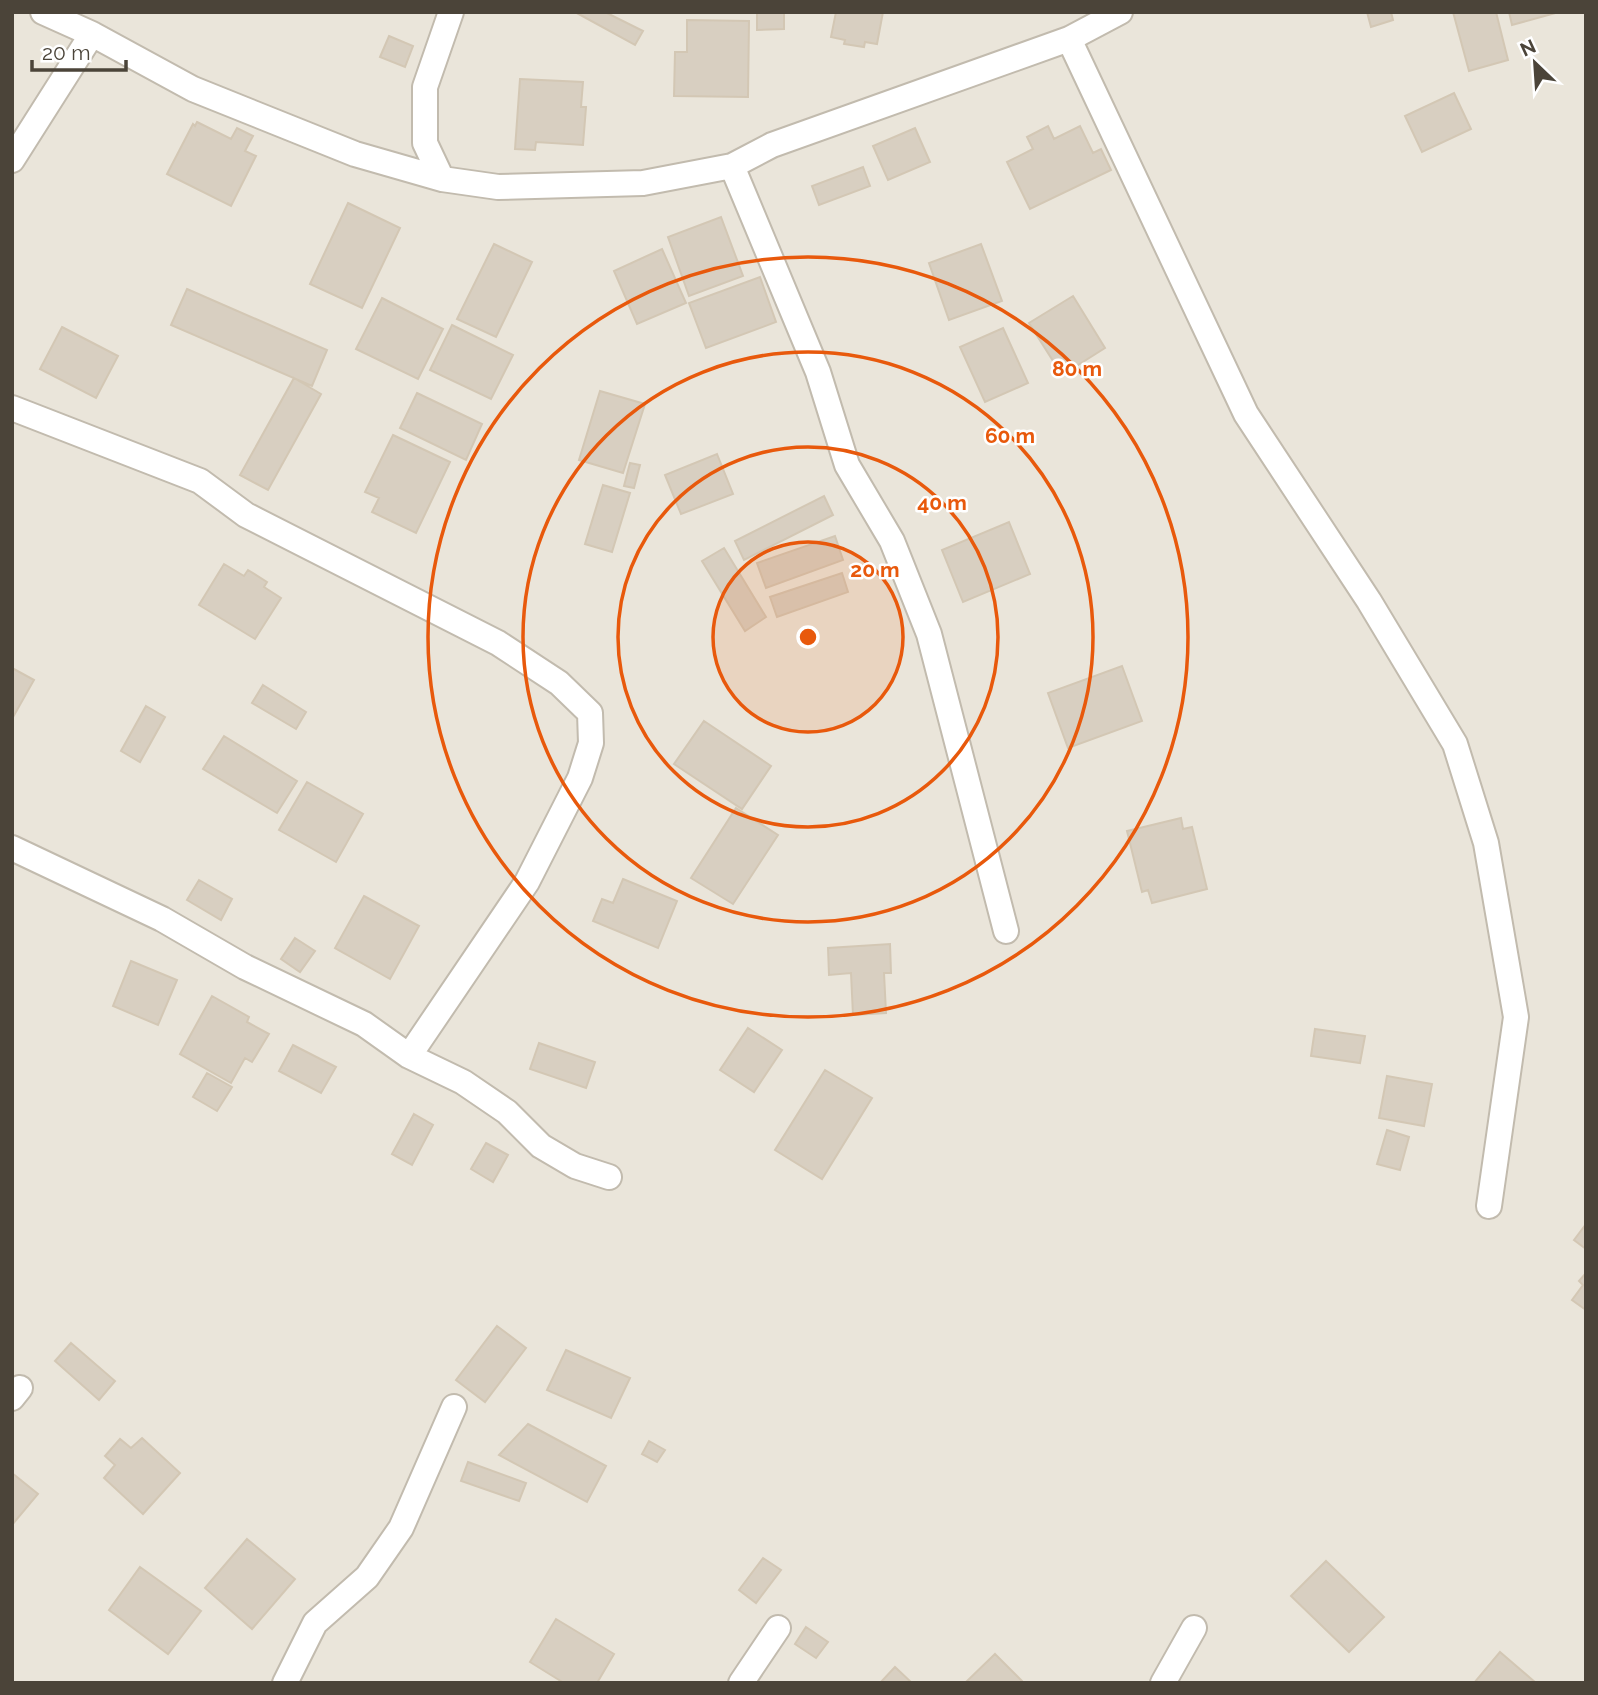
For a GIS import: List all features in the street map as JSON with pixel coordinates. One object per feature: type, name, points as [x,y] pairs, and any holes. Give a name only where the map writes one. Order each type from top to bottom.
[{"type":"street","points":[[43,12],[92,34],[193,89],[355,154],[442,179],[498,187],[559,188],[643,183],[732,166],[798,135],[1069,39],[1120,12]]},
{"type":"street","points":[[442,179],[425,143],[425,87],[451,12]]},
{"type":"street","points":[[12,160],[92,34]]},
{"type":"street","points":[[1069,39],[1246,414],[1369,601],[1455,744],[1486,843],[1516,1017],[1489,1206]]},
{"type":"street","points":[[732,166],[818,372],[848,465],[892,541],[929,634],[1006,931]]},
{"type":"street","points":[[12,408],[200,481],[246,515],[498,643],[559,683],[590,713],[591,743],[580,778],[527,882],[409,1055]]},
{"type":"street","points":[[12,848],[162,919],[245,967],[364,1024],[409,1055],[463,1082],[507,1112],[541,1146],[575,1166],[609,1177]]},
{"type":"street","points":[[285,1683],[314,1623],[367,1577],[401,1528],[454,1407]]},
{"type":"street","points":[[741,1683],[778,1628]]},
{"type":"street","points":[[1163,1683],[1194,1628]]},
{"type":"shaded area","points":[[12,12],[1586,12],[1586,1683],[12,1683]]},
{"type":"building","points":[[575,12],[605,12],[643,31],[635,45]]},
{"type":"building","points":[[757,12],[784,12],[784,29],[757,30]]},
{"type":"building","points":[[836,12],[883,12],[877,44],[865,42],[864,47],[844,44],[845,40],[831,37]]},
{"type":"building","points":[[1367,12],[1391,12],[1393,20],[1371,27]]},
{"type":"building","points":[[1453,12],[1496,12],[1508,60],[1469,71]]},
{"type":"building","points":[[1509,12],[1559,12],[1512,25]]},
{"type":"building","points":[[687,20],[749,21],[748,97],[674,96],[675,52],[687,52]]},
{"type":"building","points":[[389,36],[413,46],[405,67],[380,57]]},
{"type":"building","points":[[520,79],[583,82],[581,107],[586,107],[583,145],[536,142],[535,150],[515,149]]},
{"type":"building","points":[[1454,93],[1471,129],[1422,152],[1405,116]]},
{"type":"building","points":[[197,122],[231,139],[237,128],[253,136],[245,151],[256,156],[231,206],[167,174],[193,124],[195,126]]},
{"type":"building","points":[[1048,126],[1054,139],[1080,126],[1093,153],[1101,149],[1111,170],[1030,209],[1007,162],[1033,149],[1027,137]]},
{"type":"building","points":[[915,128],[930,162],[888,180],[873,146]]},
{"type":"building","points":[[863,167],[870,186],[819,205],[812,186]]},
{"type":"building","points":[[348,203],[400,228],[362,308],[310,284]]},
{"type":"building","points":[[721,217],[743,276],[689,296],[668,237]]},
{"type":"building","points":[[494,244],[532,262],[496,337],[457,319]]},
{"type":"building","points":[[981,244],[1002,301],[949,320],[929,263]]},
{"type":"building","points":[[662,249],[686,303],[637,324],[614,271]]},
{"type":"building","points":[[760,277],[776,322],[706,348],[689,303]]},
{"type":"building","points":[[187,289],[327,350],[312,386],[171,325]]},
{"type":"building","points":[[1073,296],[1105,348],[1062,375],[1029,323]]},
{"type":"building","points":[[382,298],[443,329],[418,379],[356,349]]},
{"type":"building","points":[[452,325],[513,355],[491,399],[430,370]]},
{"type":"building","points":[[62,327],[118,356],[96,398],[40,369]]},
{"type":"building","points":[[1003,328],[1028,383],[985,402],[960,347]]},
{"type":"building","points":[[294,378],[321,394],[268,490],[240,475]]},
{"type":"building","points":[[600,391],[645,404],[623,473],[579,460]]},
{"type":"building","points":[[417,393],[482,424],[466,460],[400,428]]},
{"type":"building","points":[[393,435],[450,462],[416,533],[372,512],[379,498],[365,492]]},
{"type":"building","points":[[717,454],[733,494],[681,514],[665,475]]},
{"type":"building","points":[[630,463],[640,465],[634,488],[624,486]]},
{"type":"building","points":[[603,485],[630,493],[612,552],[585,544]]},
{"type":"building","points":[[824,496],[833,515],[744,560],[735,541]]},
{"type":"building","points":[[1009,522],[1030,574],[963,602],[942,550]]},
{"type":"building","points":[[835,536],[843,560],[766,588],[757,563]]},
{"type":"building","points":[[724,548],[766,617],[745,631],[702,561]]},
{"type":"building","points":[[224,564],[244,576],[248,570],[267,582],[264,587],[281,598],[255,639],[199,605]]},
{"type":"building","points":[[842,573],[848,592],[777,617],[770,597]]},
{"type":"building","points":[[1122,666],[1142,721],[1068,748],[1048,693]]},
{"type":"building","points":[[12,668],[34,680],[12,719]]},
{"type":"building","points":[[263,685],[306,712],[296,729],[252,703]]},
{"type":"building","points":[[146,706],[165,717],[140,762],[121,751]]},
{"type":"building","points":[[704,721],[771,766],[742,809],[674,764]]},
{"type":"building","points":[[224,736],[297,781],[277,813],[203,769]]},
{"type":"building","points":[[307,782],[363,814],[336,862],[279,830]]},
{"type":"building","points":[[736,808],[778,835],[733,904],[691,878]]},
{"type":"building","points":[[1181,818],[1183,829],[1192,827],[1207,889],[1152,903],[1148,890],[1142,892],[1127,831]]},
{"type":"building","points":[[623,879],[677,901],[658,948],[593,921],[602,899],[613,903]]},
{"type":"building","points":[[199,880],[232,899],[221,920],[187,900]]},
{"type":"building","points":[[364,896],[419,926],[390,979],[335,948]]},
{"type":"building","points":[[295,938],[315,951],[300,972],[281,959]]},
{"type":"building","points":[[890,944],[891,973],[884,973],[886,1013],[853,1015],[851,973],[829,975],[828,948]]},
{"type":"building","points":[[131,961],[177,980],[158,1025],[113,1006]]},
{"type":"building","points":[[212,996],[249,1017],[247,1022],[269,1034],[252,1062],[245,1058],[231,1083],[180,1054]]},
{"type":"building","points":[[748,1028],[782,1050],[754,1092],[720,1070]]},
{"type":"building","points":[[1315,1029],[1365,1036],[1360,1063],[1311,1056]]},
{"type":"building","points":[[539,1043],[595,1062],[586,1088],[530,1069]]},
{"type":"building","points":[[293,1045],[336,1067],[321,1093],[279,1071]]},
{"type":"building","points":[[825,1070],[872,1098],[822,1179],[775,1150]]},
{"type":"building","points":[[207,1073],[232,1087],[217,1111],[193,1097]]},
{"type":"building","points":[[1387,1076],[1432,1084],[1424,1126],[1379,1118]]},
{"type":"building","points":[[414,1114],[433,1125],[412,1165],[392,1154]]},
{"type":"building","points":[[1387,1130],[1409,1137],[1400,1170],[1377,1164]]},
{"type":"building","points":[[486,1143],[508,1155],[493,1182],[471,1169]]},
{"type":"building","points":[[1586,1224],[1586,1249],[1574,1240]]},
{"type":"building","points":[[1586,1273],[1586,1310],[1572,1300],[1583,1285],[1579,1281]]},
{"type":"building","points":[[497,1326],[526,1348],[485,1402],[456,1380]]},
{"type":"building","points":[[71,1343],[115,1381],[99,1400],[55,1361]]},
{"type":"building","points":[[566,1350],[630,1378],[611,1418],[547,1390]]},
{"type":"building","points":[[528,1424],[606,1466],[587,1502],[499,1455]]},
{"type":"building","points":[[142,1438],[180,1473],[143,1514],[104,1478],[115,1465],[105,1456],[120,1439],[131,1448]]},
{"type":"building","points":[[649,1441],[665,1450],[657,1462],[642,1454]]},
{"type":"building","points":[[468,1462],[526,1483],[519,1501],[461,1481]]},
{"type":"building","points":[[12,1473],[38,1494],[12,1525]]},
{"type":"building","points":[[247,1539],[295,1579],[252,1629],[205,1588]]},
{"type":"building","points":[[763,1558],[781,1570],[756,1603],[739,1590]]},
{"type":"building","points":[[1326,1561],[1384,1617],[1349,1652],[1291,1596]]},
{"type":"building","points":[[140,1567],[201,1611],[168,1654],[109,1610]]},
{"type":"building","points":[[556,1619],[614,1654],[597,1683],[564,1683],[530,1662]]},
{"type":"building","points":[[806,1627],[828,1642],[816,1658],[795,1644]]},
{"type":"building","points":[[1500,1652],[1536,1683],[1474,1683]]},
{"type":"building","points":[[995,1654],[1024,1683],[965,1683]]},
{"type":"building","points":[[895,1667],[912,1683],[880,1683]]}]
